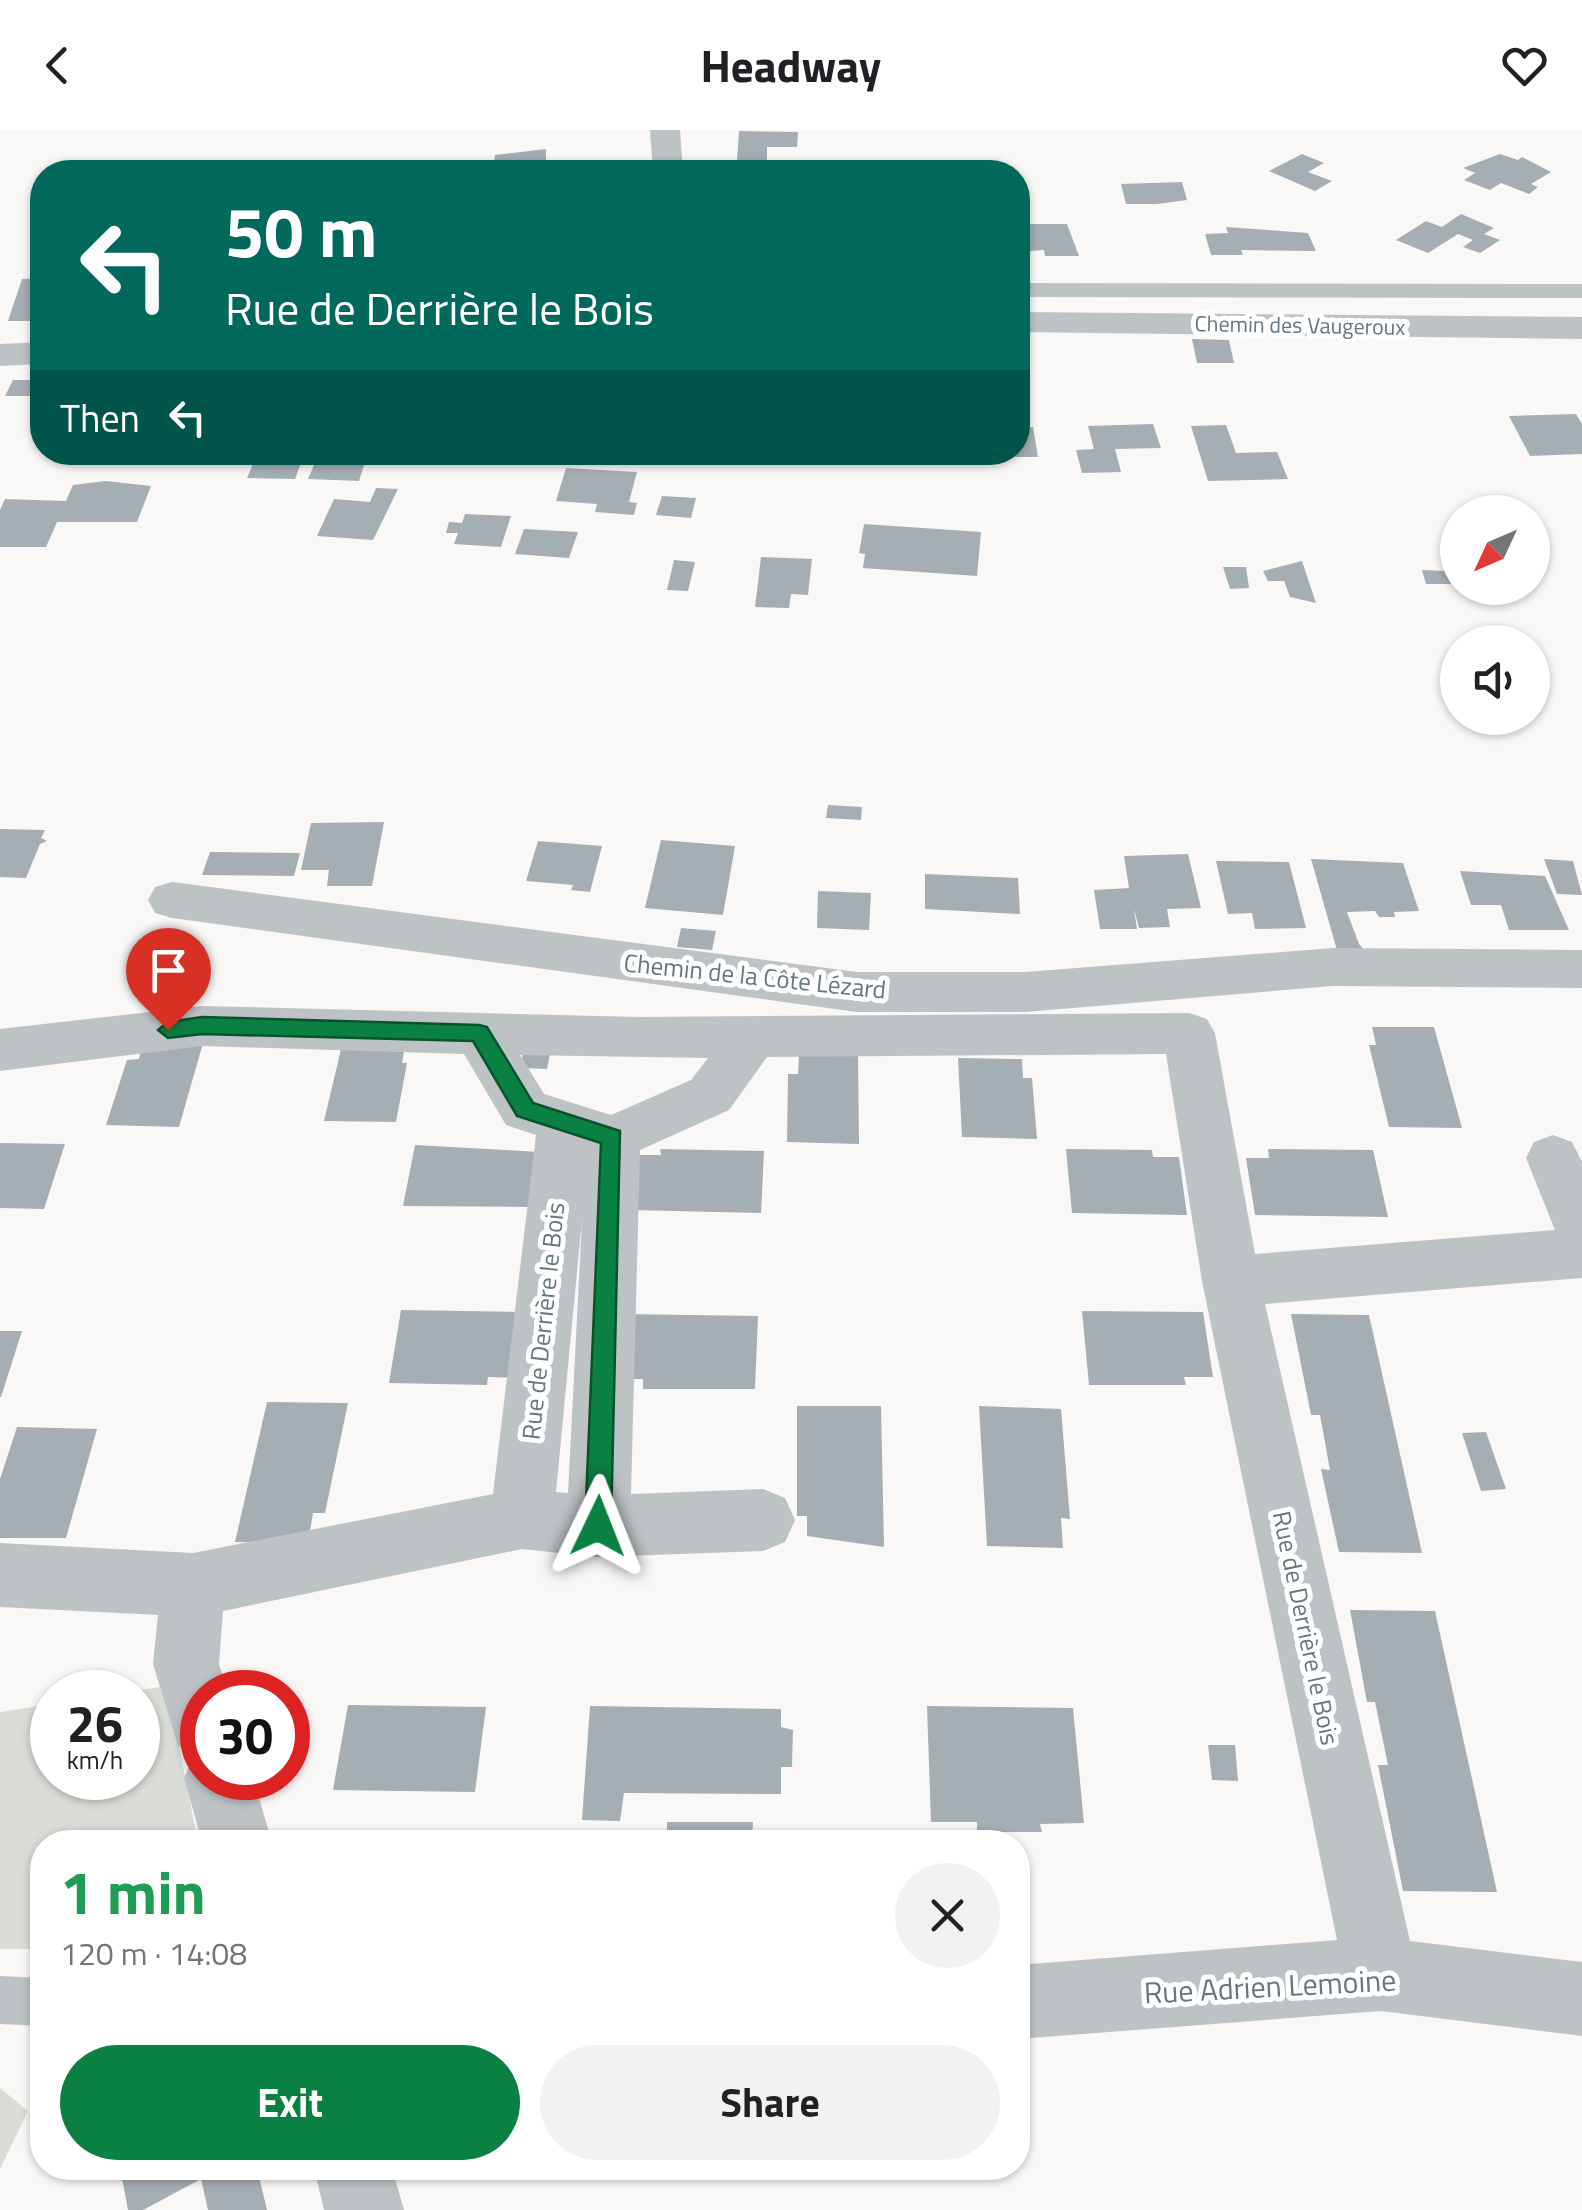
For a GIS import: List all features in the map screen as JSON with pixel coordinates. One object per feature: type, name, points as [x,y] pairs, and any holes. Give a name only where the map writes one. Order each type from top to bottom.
[{"type":"street","points":[[664,130],[667,160]]},
{"type":"street","name":"Chemin des Vaugeroux","points":[[1030,322],[1582,328]]},
{"type":"street","points":[[0,355],[30,354]]},
{"type":"street","name":"Chemin de la Côte Lézard","points":[[172,900],[858,992],[1025,992],[1333,967],[1582,969]]},
{"type":"street","name":"Rue de Derrière le Bois","points":[[0,1050],[202,1026],[753,1037],[1190,1033],[1231,1281],[1380,1974]]},
{"type":"street","points":[[479,1033],[525,1110],[588,1130],[710,1095],[753,1037]]},
{"type":"street","points":[[588,1130],[598,1526]]},
{"type":"street","name":"Rue de Derrière le Bois","points":[[522,1520],[588,1130]]},
{"type":"street","points":[[1553,1158],[1582,1227]]},
{"type":"street","points":[[1231,1281],[1582,1253]]},
{"type":"street","points":[[0,1575],[194,1584],[522,1520],[598,1526],[763,1520]]},
{"type":"street","points":[[188,1670],[194,1584]]},
{"type":"street","points":[[225,1800],[234,1830]]},
{"type":"street","name":"Rue Adrien Lemoine","points":[[1030,2001],[1380,1974],[1582,1999]]},
{"type":"street","points":[[356,2180],[364,2210]]},
{"type":"lane","points":[[1030,290],[1582,291]]},
{"type":"lane","points":[[0,2000],[30,2001]]},
{"type":"shaded area","points":[[167,1686],[180,1751],[180,1800],[190,1800],[196,1830],[30,1830],[30,1949],[0,1949],[0,1712],[30,1707],[30,1800],[160,1800],[160,1687]]},
{"type":"shaded area","points":[[0,2088],[28,2111],[0,2169]]},
{"type":"building","points":[[739,131],[798,132],[797,147],[767,147],[767,160],[737,160]]},
{"type":"building","points":[[546,149],[546,160],[494,160],[495,155]]},
{"type":"building","points":[[1302,154],[1324,163],[1308,172],[1332,181],[1315,191],[1269,171]]},
{"type":"building","points":[[1500,154],[1518,160],[1522,157],[1551,172],[1531,184],[1538,187],[1529,194],[1501,183],[1490,190],[1464,180],[1475,173],[1463,168]]},
{"type":"building","points":[[1182,182],[1187,200],[1157,204],[1126,204],[1121,184]]},
{"type":"building","points":[[1461,214],[1494,228],[1484,234],[1500,240],[1480,253],[1463,247],[1473,240],[1458,234],[1428,253],[1396,240],[1426,221],[1442,227]]},
{"type":"building","points":[[1030,224],[1067,224],[1079,256],[1045,256],[1044,250],[1030,251]]},
{"type":"building","points":[[1226,227],[1308,233],[1316,251],[1241,250],[1243,255],[1211,255],[1205,234],[1228,233]]},
{"type":"building","points":[[22,279],[30,279],[30,321],[8,321]]},
{"type":"building","points":[[1192,339],[1229,340],[1234,363],[1197,363]]},
{"type":"building","points":[[13,380],[30,380],[30,396],[5,396]]},
{"type":"building","points":[[1576,414],[1582,424],[1582,454],[1530,456],[1509,416]]},
{"type":"building","points":[[1153,424],[1161,448],[1115,449],[1121,472],[1082,473],[1076,450],[1094,449],[1088,426]]},
{"type":"building","points":[[1226,425],[1236,453],[1277,452],[1288,479],[1208,481],[1191,426]]},
{"type":"building","points":[[1030,427],[1033,427],[1038,457],[1030,457]]},
{"type":"building","points":[[252,465],[300,465],[295,479],[247,478]]},
{"type":"building","points":[[314,465],[364,465],[359,481],[308,479]]},
{"type":"building","points":[[566,468],[637,472],[629,502],[637,503],[634,515],[595,512],[597,504],[556,501]]},
{"type":"building","points":[[106,481],[151,486],[137,522],[57,522],[46,547],[0,547],[0,510],[5,499],[66,501],[73,485]]},
{"type":"building","points":[[376,488],[398,489],[373,540],[317,536],[334,499],[370,502]]},
{"type":"building","points":[[662,496],[696,498],[691,518],[656,515]]},
{"type":"building","points":[[465,514],[511,516],[501,547],[454,544],[458,533],[446,533],[449,522],[462,523]]},
{"type":"building","points":[[864,524],[981,532],[977,576],[863,568],[865,554],[859,553]]},
{"type":"building","points":[[524,529],[578,532],[569,558],[515,554]]},
{"type":"building","points":[[761,557],[812,559],[808,595],[791,594],[789,608],[755,607]]},
{"type":"building","points":[[674,560],[695,562],[688,591],[667,590]]},
{"type":"building","points":[[1302,561],[1316,603],[1290,597],[1284,581],[1268,581],[1263,571]]},
{"type":"building","points":[[1223,567],[1246,567],[1249,588],[1230,589]]},
{"type":"building","points":[[1422,570],[1440,571],[1440,584],[1426,584]]},
{"type":"building","points":[[828,805],[862,807],[861,820],[826,818]]},
{"type":"building","points":[[384,822],[372,886],[327,886],[329,870],[301,870],[311,823]]},
{"type":"building","points":[[0,829],[45,830],[41,838],[47,841],[40,844],[26,878],[0,877]]},
{"type":"building","points":[[661,840],[735,846],[723,915],[645,908]]},
{"type":"building","points":[[538,841],[602,846],[590,892],[571,890],[573,885],[526,881]]},
{"type":"building","points":[[210,852],[300,853],[294,876],[202,875]]},
{"type":"building","points":[[1188,854],[1201,908],[1167,909],[1170,927],[1139,928],[1134,909],[1137,929],[1100,929],[1094,890],[1129,888],[1124,856]]},
{"type":"building","points":[[1311,859],[1403,863],[1419,911],[1394,912],[1395,917],[1379,917],[1375,911],[1347,912],[1359,944],[1373,960],[1340,961]]},
{"type":"building","points":[[1544,859],[1573,861],[1582,895],[1557,894]]},
{"type":"building","points":[[1216,861],[1289,862],[1306,928],[1255,929],[1252,913],[1228,914]]},
{"type":"building","points":[[1460,871],[1545,876],[1569,930],[1509,930],[1501,905],[1471,905]]},
{"type":"building","points":[[925,874],[1018,878],[1020,914],[925,909]]},
{"type":"building","points":[[818,891],[871,893],[869,930],[817,928]]},
{"type":"building","points":[[681,928],[716,931],[712,950],[677,947]]},
{"type":"building","points":[[1372,1027],[1434,1027],[1462,1128],[1389,1127],[1369,1045],[1376,1045]]},
{"type":"building","points":[[143,1042],[203,1043],[179,1127],[106,1125],[127,1060],[139,1059]]},
{"type":"building","points":[[342,1045],[405,1046],[402,1063],[407,1063],[396,1122],[324,1121]]},
{"type":"building","points":[[523,1053],[550,1054],[547,1069],[521,1068]]},
{"type":"building","points":[[799,1054],[858,1055],[859,1144],[787,1142],[788,1074],[798,1074]]},
{"type":"building","points":[[958,1058],[1022,1059],[1023,1078],[1032,1078],[1037,1139],[962,1137]]},
{"type":"building","points":[[0,1143],[65,1144],[44,1209],[0,1208]]},
{"type":"building","points":[[415,1145],[541,1152],[533,1207],[403,1206]]},
{"type":"building","points":[[660,1149],[764,1151],[761,1213],[630,1210],[635,1155],[661,1155]]},
{"type":"building","points":[[1066,1149],[1152,1150],[1153,1157],[1179,1157],[1187,1215],[1072,1213]]},
{"type":"building","points":[[1268,1149],[1373,1150],[1388,1217],[1255,1215],[1246,1158],[1269,1158]]},
{"type":"building","points":[[401,1310],[522,1312],[514,1378],[488,1377],[487,1385],[389,1383]]},
{"type":"building","points":[[1082,1311],[1203,1312],[1213,1377],[1184,1377],[1186,1385],[1089,1385]]},
{"type":"building","points":[[622,1314],[758,1316],[755,1389],[643,1389],[643,1379],[616,1379]]},
{"type":"building","points":[[1291,1314],[1369,1315],[1422,1553],[1339,1552],[1321,1469],[1330,1470],[1320,1415],[1311,1415]]},
{"type":"building","points":[[0,1331],[22,1331],[1,1397],[0,1397]]},
{"type":"building","points":[[267,1402],[348,1403],[325,1513],[313,1513],[308,1543],[235,1542]]},
{"type":"building","points":[[797,1406],[881,1406],[884,1547],[807,1536],[807,1516],[797,1516]]},
{"type":"building","points":[[979,1406],[1061,1409],[1070,1519],[1061,1518],[1063,1548],[987,1546]]},
{"type":"building","points":[[17,1427],[97,1429],[66,1538],[0,1538],[0,1479]]},
{"type":"building","points":[[1486,1432],[1506,1489],[1481,1491],[1462,1433]]},
{"type":"building","points":[[1350,1610],[1435,1611],[1497,1892],[1403,1891],[1378,1765],[1388,1765],[1375,1702],[1367,1702]]},
{"type":"building","points":[[348,1705],[486,1707],[475,1792],[333,1790]]},
{"type":"building","points":[[590,1706],[781,1709],[781,1727],[793,1730],[792,1767],[781,1767],[781,1794],[624,1793],[620,1821],[582,1820]]},
{"type":"building","points":[[927,1706],[1073,1708],[1084,1823],[1040,1824],[1042,1832],[1030,1832],[977,1830],[977,1822],[931,1822]]},
{"type":"building","points":[[1208,1745],[1235,1745],[1238,1781],[1212,1780]]},
{"type":"building","points":[[667,1822],[753,1822],[753,1830],[667,1830]]},
{"type":"building","points":[[122,2180],[199,2180],[143,2210],[128,2210]]},
{"type":"building","points":[[201,2180],[260,2180],[267,2210],[208,2210]]},
{"type":"route","points":[[168,1030],[202,1026],[479,1033],[525,1110],[612,1138],[598,1526]]}]
